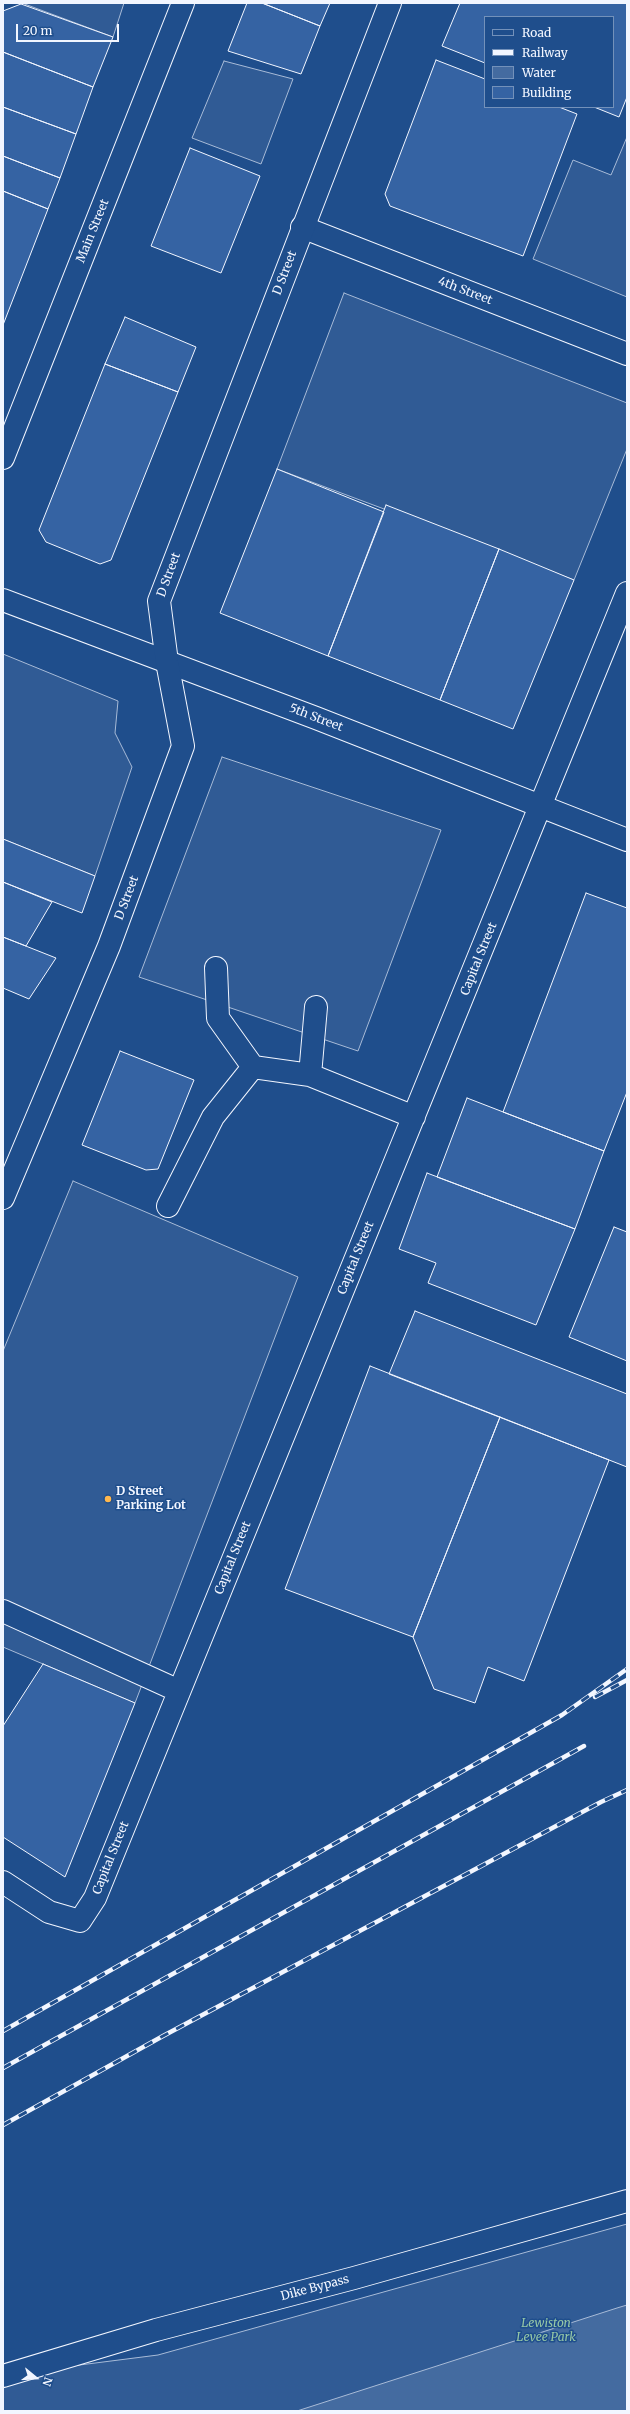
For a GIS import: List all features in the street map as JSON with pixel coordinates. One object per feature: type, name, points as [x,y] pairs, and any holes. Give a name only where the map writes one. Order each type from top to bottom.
[{"type":"main road","name":"Main Street","points":[[3,458],[183,3]]},
{"type":"main road","name":"D Street","points":[[3,1198],[109,946],[183,746],[167,662],[159,601],[302,227],[390,3]]},
{"type":"main road","name":"4th Street","points":[[302,227],[627,354]]},
{"type":"main road","name":"Capital Street","points":[[3,1882],[49,1912],[80,1921],[95,1898],[542,806],[627,593]]},
{"type":"main road","name":"5th Street","points":[[3,600],[542,806],[627,840]]},
{"type":"main road","points":[[216,968],[218,1018],[253,1067],[310,1075],[414,1117]]},
{"type":"main road","points":[[310,1075],[316,1007]]},
{"type":"main road","points":[[168,1206],[213,1116],[253,1067]]},
{"type":"main road","points":[[3,1612],[179,1691]]},
{"type":"main road","name":"Dike Bypass","points":[[3,2376],[156,2330],[354,2278],[627,2201]]},
{"type":"shaded area","points":[[22,3],[124,3],[113,37]]},
{"type":"shaded area","points":[[224,61],[293,79],[261,164],[192,138]]},
{"type":"shaded area","points":[[627,137],[627,297],[533,259],[573,160],[611,175]]},
{"type":"shaded area","points":[[344,293],[627,403],[627,449],[574,580],[277,469]]},
{"type":"shaded area","points":[[3,654],[118,701],[115,733],[132,767],[95,876],[3,839]]},
{"type":"shaded area","points":[[222,757],[441,830],[358,1051],[139,977]]},
{"type":"shaded area","name":"D Street Parking Lot","points":[[73,1181],[298,1277],[135,1703],[3,1647],[3,1351]]},
{"type":"shaded area","name":"Lewiston Levee Park","points":[[627,2224],[627,2411],[3,2411],[3,2376],[9,2374],[158,2355]]},
{"type":"water","points":[[627,2305],[627,2411],[297,2411],[617,2308]]},
{"type":"building","points":[[247,3],[262,3],[320,26],[301,74],[228,51]]},
{"type":"building","points":[[262,3],[330,3],[320,26]]},
{"type":"building","points":[[460,3],[627,3],[627,97],[619,117],[596,108],[614,108],[614,16],[484,16],[484,63],[442,46]]},
{"type":"building","points":[[21,4],[113,37],[93,87],[3,52],[3,11]]},
{"type":"building","points":[[3,52],[93,87],[76,134],[3,107]]},
{"type":"building","points":[[436,60],[484,79],[484,108],[562,108],[577,114],[523,256],[390,206],[385,194]]},
{"type":"building","points":[[3,107],[76,134],[60,178],[3,156]]},
{"type":"building","points":[[190,148],[260,176],[221,273],[151,246]]},
{"type":"building","points":[[3,156],[60,178],[48,209],[3,191]]},
{"type":"building","points":[[3,191],[48,209],[3,325]]},
{"type":"building","points":[[125,317],[196,347],[178,392],[105,364]]},
{"type":"building","points":[[105,364],[178,392],[111,560],[100,564],[46,542],[39,530]]},
{"type":"building","points":[[277,469],[384,512],[328,656],[220,613]]},
{"type":"building","points":[[386,505],[499,549],[440,700],[328,656]]},
{"type":"building","points":[[499,549],[574,580],[513,729],[440,700]]},
{"type":"building","points":[[3,839],[95,876],[82,913],[3,882]]},
{"type":"building","points":[[3,882],[52,902],[26,946],[3,937]]},
{"type":"building","points":[[586,893],[627,908],[627,1092],[604,1151],[503,1112]]},
{"type":"building","points":[[3,937],[56,958],[29,999],[3,988]]},
{"type":"building","points":[[120,1051],[194,1080],[158,1169],[146,1170],[82,1145]]},
{"type":"building","points":[[467,1098],[604,1151],[575,1229],[437,1177]]},
{"type":"building","points":[[427,1173],[575,1229],[536,1325],[428,1283],[436,1263],[399,1249]]},
{"type":"building","points":[[614,1227],[627,1232],[627,1361],[569,1337]]},
{"type":"building","points":[[415,1311],[627,1394],[627,1467],[389,1374]]},
{"type":"building","points":[[370,1366],[500,1417],[413,1637],[285,1589]]},
{"type":"building","points":[[500,1417],[609,1460],[524,1681],[488,1667],[475,1703],[434,1689],[413,1637]]},
{"type":"building","points":[[43,1664],[135,1703],[65,1877],[3,1837],[3,1726]]},
{"type":"railway","points":[[3,2031],[562,1715],[627,1669]]},
{"type":"railway","points":[[595,1697],[627,1680]]},
{"type":"railway","points":[[3,2068],[584,1746]]},
{"type":"railway","points":[[3,2125],[163,2036],[601,1802],[627,1790]]},
{"type":"place","name":"D Street Parking Lot","points":[[108,1499]]}]
